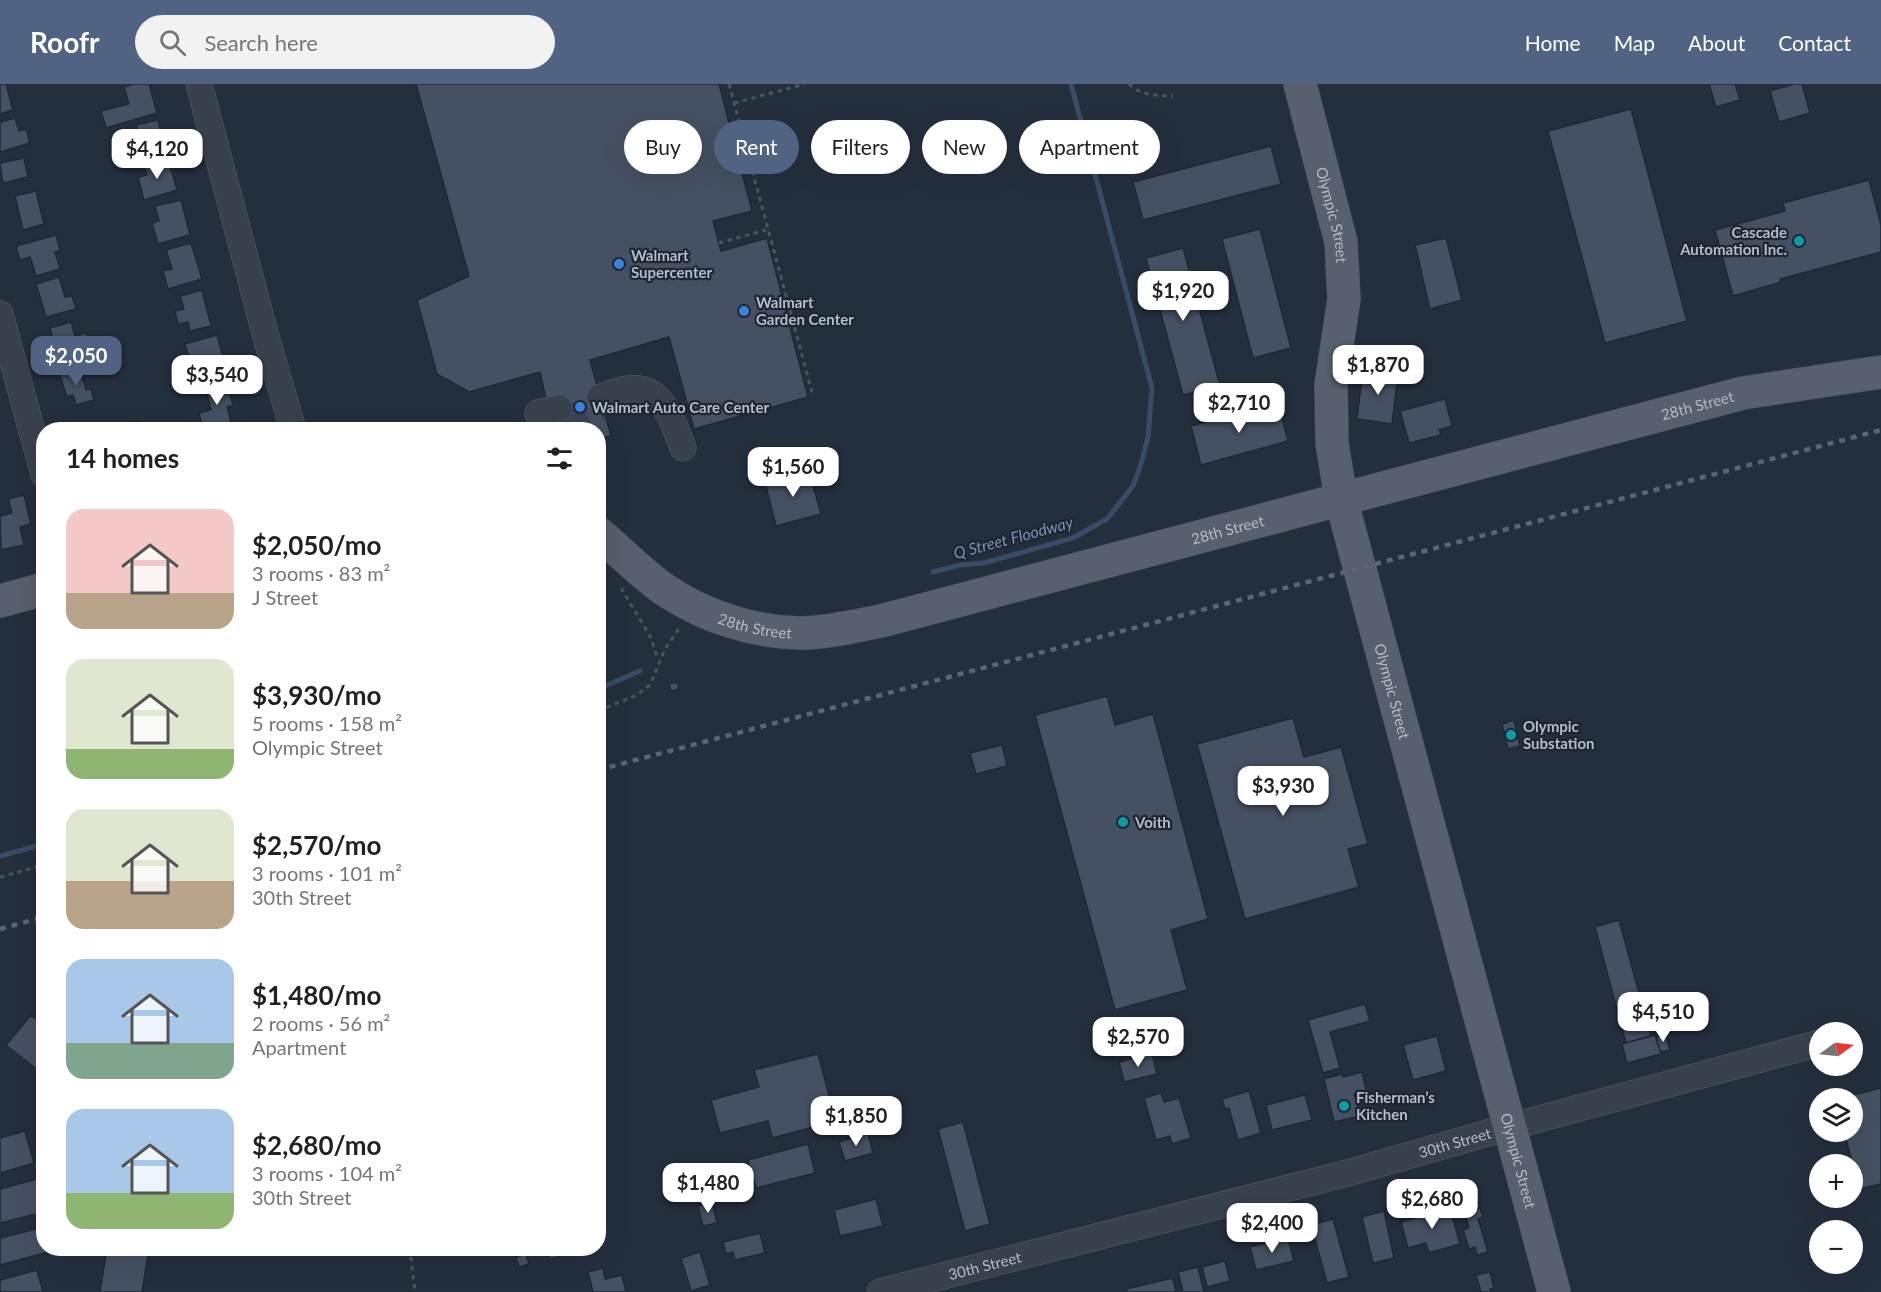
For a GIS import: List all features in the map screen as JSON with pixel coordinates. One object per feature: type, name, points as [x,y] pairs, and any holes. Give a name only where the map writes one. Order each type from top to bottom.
[{"type":"main road","name":"Olympic Street","points":[[1300,84],[1341,242],[1344,299],[1331,385],[1332,443],[1341,499],[1554,1292]]},
{"type":"main road","name":"28th Street","points":[[606,540],[663,589],[695,608],[731,622],[765,629],[799,633],[836,630],[881,621],[1743,393],[1881,372]]},
{"type":"main road","points":[[0,601],[36,592]]},
{"type":"street","points":[[200,84],[290,422]]},
{"type":"street","points":[[0,314],[36,445]]},
{"type":"street","points":[[602,402],[631,401],[647,404],[658,418],[676,450]]},
{"type":"street","name":"30th Street","points":[[880,1292],[1340,1175],[1809,1046]]},
{"type":"path","points":[[729,84],[738,120]]},
{"type":"path","points":[[734,103],[805,84]]},
{"type":"path","points":[[1129,84],[1135,90],[1150,95],[1173,96]]},
{"type":"path","points":[[752,174],[813,396]]},
{"type":"path","points":[[719,243],[767,230]]},
{"type":"path","points":[[617,582],[650,636],[659,661]]},
{"type":"path","points":[[606,708],[637,695],[650,685],[659,661],[681,626]]},
{"type":"path","points":[[0,877],[36,867]]},
{"type":"path","points":[[411,1256],[415,1292]]},
{"type":"building","points":[[0,84],[6,84],[13,110],[0,114]]},
{"type":"building","points":[[133,84],[149,84],[157,113],[106,128],[101,111],[129,104],[124,87]]},
{"type":"building","name":"Walmart Supercenter","points":[[416,84],[719,84],[728,120],[714,120],[714,174],[742,174],[752,211],[713,221],[721,251],[767,238],[808,397],[694,429],[669,337],[590,360],[611,436],[606,437],[606,422],[562,422],[556,396],[546,399],[540,372],[469,392],[437,374],[417,300],[469,276]]},
{"type":"building","points":[[1709,84],[1735,84],[1740,100],[1716,107]]},
{"type":"building","points":[[1802,84],[1810,113],[1779,122],[1770,91]]},
{"type":"building","points":[[1631,109],[1687,321],[1605,343],[1548,131]]},
{"type":"building","points":[[15,118],[19,131],[26,129],[30,143],[0,152],[0,122]]},
{"type":"building","points":[[158,120],[166,153],[144,158],[136,125]]},
{"type":"building","points":[[1271,146],[1281,184],[1143,220],[1133,182]]},
{"type":"building","points":[[24,158],[28,177],[3,183],[0,163]]},
{"type":"building","points":[[168,158],[177,190],[144,200],[138,177],[147,175],[144,165]]},
{"type":"building","name":"Cascade Automation Inc.","points":[[1869,180],[1881,225],[1881,252],[1780,279],[1781,282],[1733,296],[1715,230],[1785,211],[1783,203]]},
{"type":"building","points":[[36,191],[44,224],[23,230],[15,196]]},
{"type":"building","points":[[181,200],[190,235],[158,244],[152,223],[159,221],[155,206]]},
{"type":"building","points":[[1260,229],[1291,348],[1253,358],[1222,239]]},
{"type":"building","points":[[56,235],[60,250],[55,252],[60,269],[36,276],[30,257],[20,260],[16,246]]},
{"type":"building","points":[[1446,238],[1462,300],[1430,309],[1415,245]]},
{"type":"building","points":[[191,243],[202,279],[168,289],[163,271],[172,269],[166,250]]},
{"type":"building","points":[[1183,248],[1220,386],[1183,395],[1146,258]]},
{"type":"building","points":[[59,277],[65,297],[72,296],[76,309],[46,317],[36,284]]},
{"type":"building","points":[[202,290],[211,326],[190,331],[188,322],[178,324],[175,311],[184,309],[180,296]]},
{"type":"building","points":[[71,322],[75,336],[86,333],[89,346],[78,348],[81,358],[58,364],[50,328]]},
{"type":"building","points":[[217,335],[227,371],[196,380],[185,344]]},
{"type":"building","points":[[80,369],[86,390],[91,389],[94,400],[76,405],[73,395],[67,397],[60,375]]},
{"type":"building","points":[[1363,369],[1398,374],[1392,424],[1357,419]]},
{"type":"building","points":[[227,381],[233,405],[227,407],[231,422],[201,422],[199,413],[211,410],[205,386]]},
{"type":"building","points":[[1445,399],[1452,426],[1439,430],[1441,435],[1409,443],[1400,411]]},
{"type":"building","points":[[1278,403],[1288,441],[1201,465],[1191,426]]},
{"type":"building","points":[[809,471],[821,514],[776,526],[765,482]]},
{"type":"building","points":[[24,495],[31,524],[20,527],[24,545],[1,550],[0,516],[12,513],[8,499]]},
{"type":"building","points":[[677,682],[679,689],[671,691],[669,684]]},
{"type":"building","name":"Voith","points":[[1107,696],[1115,725],[1153,714],[1208,919],[1171,930],[1187,990],[1115,1010],[1035,715]]},
{"type":"building","name":"Voith","points":[[1293,718],[1304,757],[1341,747],[1368,844],[1348,849],[1359,887],[1245,919],[1197,744]]},
{"type":"building","name":"Olympic Substation","points":[[1514,720],[1520,746],[1508,749],[1502,724]]},
{"type":"building","points":[[1002,745],[1007,766],[976,774],[970,753]]},
{"type":"building","points":[[1619,920],[1651,1036],[1626,1043],[1595,927]]},
{"type":"building","points":[[1365,1004],[1370,1021],[1330,1032],[1340,1068],[1323,1073],[1308,1020]]},
{"type":"building","points":[[31,1015],[36,1019],[36,1069],[6,1045]]},
{"type":"building","points":[[1665,1034],[1670,1050],[1660,1052],[1656,1037]]},
{"type":"building","points":[[1655,1035],[1661,1054],[1627,1063],[1622,1044]]},
{"type":"building","points":[[1437,1036],[1446,1071],[1413,1080],[1403,1045]]},
{"type":"building","points":[[1152,1053],[1157,1074],[1124,1082],[1119,1062]]},
{"type":"building","points":[[818,1054],[836,1121],[772,1138],[768,1121],[720,1133],[711,1100],[759,1087],[754,1070]]},
{"type":"building","name":"Fisherman’s Kitchen","points":[[1362,1072],[1367,1094],[1361,1096],[1360,1093],[1354,1094],[1361,1116],[1334,1122],[1324,1079]]},
{"type":"building","points":[[1881,1088],[1881,1184],[1863,1188],[1863,1154],[1850,1154],[1847,1142],[1863,1142],[1863,1093]]},
{"type":"building","points":[[1249,1091],[1261,1133],[1238,1140],[1229,1108],[1225,1109],[1222,1099]]},
{"type":"building","points":[[1161,1093],[1164,1102],[1179,1098],[1191,1138],[1172,1144],[1170,1136],[1156,1140],[1144,1098]]},
{"type":"building","points":[[1305,1095],[1312,1120],[1272,1130],[1266,1105]]},
{"type":"building","points":[[963,1122],[990,1224],[965,1231],[938,1129]]},
{"type":"building","points":[[25,1131],[34,1163],[0,1173],[0,1138]]},
{"type":"building","points":[[868,1133],[873,1153],[845,1161],[839,1142]]},
{"type":"building","points":[[808,1144],[815,1173],[756,1188],[748,1160]]},
{"type":"building","points":[[36,1179],[36,1214],[0,1223],[0,1189]]},
{"type":"building","points":[[876,1199],[883,1226],[840,1236],[834,1210]]},
{"type":"building","points":[[1448,1201],[1460,1244],[1429,1253],[1426,1243],[1408,1248],[1401,1222],[1436,1212],[1434,1205]]},
{"type":"building","points":[[1474,1201],[1476,1209],[1480,1208],[1483,1217],[1478,1219],[1488,1252],[1477,1255],[1475,1247],[1469,1249],[1463,1230],[1469,1228],[1462,1204]]},
{"type":"building","points":[[712,1202],[717,1223],[703,1226],[698,1206]]},
{"type":"building","points":[[1384,1211],[1394,1258],[1373,1263],[1362,1217]]},
{"type":"building","points":[[1333,1219],[1349,1277],[1327,1283],[1311,1225]]},
{"type":"building","points":[[36,1229],[36,1255],[0,1265],[0,1238]]},
{"type":"building","points":[[760,1233],[765,1253],[735,1260],[733,1252],[726,1254],[723,1242]]},
{"type":"building","points":[[1288,1238],[1294,1261],[1256,1270],[1250,1247]]},
{"type":"building","points":[[700,1252],[710,1285],[691,1291],[681,1258]]},
{"type":"building","points":[[106,1256],[148,1256],[142,1292],[100,1292]]},
{"type":"building","points":[[527,1256],[529,1264],[519,1267],[516,1257]]},
{"type":"building","points":[[1225,1261],[1230,1281],[1207,1287],[1202,1267]]},
{"type":"building","points":[[1198,1267],[1204,1292],[1183,1292],[1178,1272]]},
{"type":"building","points":[[603,1268],[605,1279],[622,1275],[626,1292],[593,1292],[588,1272]]},
{"type":"building","points":[[37,1270],[43,1292],[0,1292],[0,1280]]},
{"type":"building","points":[[1490,1272],[1494,1288],[1490,1289],[1491,1292],[1481,1292],[1476,1275]]},
{"type":"building","points":[[1173,1278],[1176,1292],[1127,1292],[1126,1289]]},
{"type":"waterway","name":"Q Street Floodway","points":[[933,572],[960,565],[984,563],[1073,538],[1107,519],[1133,486],[1141,464],[1148,437],[1152,388],[1071,84]]},
{"type":"waterway","name":"Q Street Floodway","points":[[606,686],[640,671]]},
{"type":"waterway","name":"Q Street Floodway","points":[[0,856],[36,846]]},
{"type":"tunnel","points":[[562,419],[603,408]]},
{"type":"railway","points":[[606,768],[1881,430]]},
{"type":"railway","points":[[0,929],[36,919]]},
{"type":"place","name":"Cascade Automation Inc.","points":[[1799,241]]},
{"type":"place","name":"Walmart Supercenter","points":[[619,264]]},
{"type":"place","name":"Walmart Garden Center","points":[[744,311]]},
{"type":"place","name":"Walmart Auto Care Center","points":[[580,407]]},
{"type":"place","name":"Olympic Substation","points":[[1511,735]]},
{"type":"place","name":"Voith","points":[[1123,822]]},
{"type":"place","name":"Fisherman’s Kitchen","points":[[1344,1106]]}]
